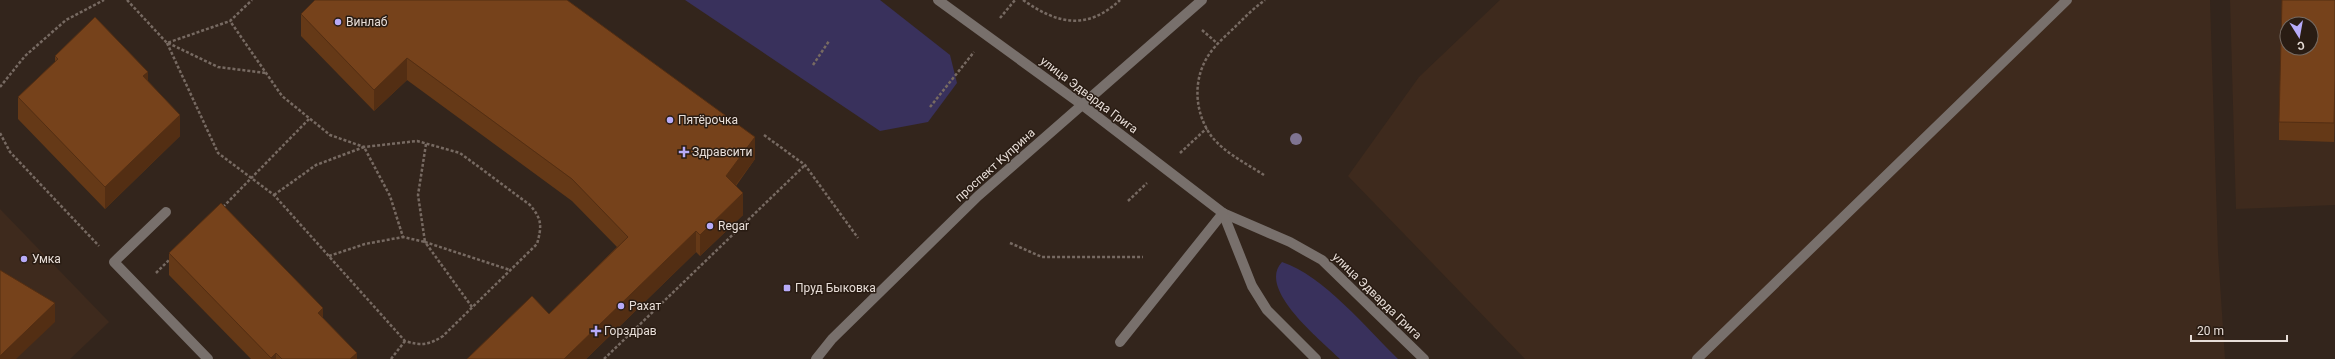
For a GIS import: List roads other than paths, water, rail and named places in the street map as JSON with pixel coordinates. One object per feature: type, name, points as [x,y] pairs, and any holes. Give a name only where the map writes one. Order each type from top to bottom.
[{"type":"street","name":"улица Эдварда Грига","points":[[938,0],[1081,104],[1223,213],[1290,242],[1322,260],[1424,359]]},
{"type":"street","name":"проспект Куприна","points":[[816,359],[832,339],[978,196],[1081,104],[1202,0]]},
{"type":"street","points":[[1697,359],[2066,0]]},
{"type":"street","points":[[166,212],[114,262],[207,359]]},
{"type":"street","points":[[1120,342],[1223,213],[1252,286],[1267,310],[1316,359]]},
{"type":"place","name":"Винлаб","points":[[338,22]]},
{"type":"place","name":"Пятёрочка","points":[[670,120]]},
{"type":"place","name":"Здравсити","points":[[684,152]]},
{"type":"place","name":"Regar","points":[[710,226]]},
{"type":"place","name":"Умка","points":[[24,259]]},
{"type":"place","name":"Пруд Быковка","points":[[787,288]]},
{"type":"place","name":"Рахат","points":[[621,306]]},
{"type":"place","name":"Горздрав","points":[[596,331]]}]
